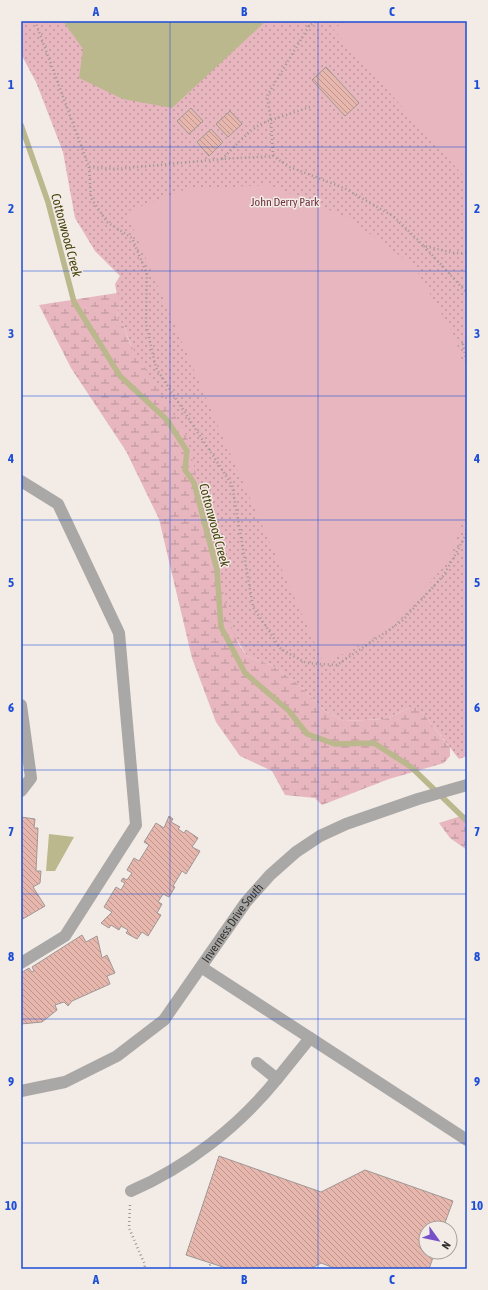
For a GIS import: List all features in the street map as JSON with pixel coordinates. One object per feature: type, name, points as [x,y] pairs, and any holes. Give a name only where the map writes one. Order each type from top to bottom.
[{"type":"street","points":[[21,481],[58,504],[119,633],[136,825],[65,936],[21,963]]},
{"type":"street","points":[[21,705],[31,778],[21,791]]},
{"type":"street","name":"Inverness Drive South","points":[[21,1091],[65,1082],[117,1056],[164,1020],[246,902],[279,867],[296,852],[320,836],[346,824],[418,799],[465,786]]},
{"type":"street","points":[[201,967],[467,1140]]},
{"type":"street","points":[[131,1191],[159,1179],[222,1135],[262,1097],[310,1038]]},
{"type":"street","points":[[257,1063],[277,1079]]},
{"type":"path","points":[[35,21],[89,167],[90,198],[107,222],[132,238],[147,274],[146,324],[156,368],[232,485],[253,607],[281,649],[306,663],[337,665],[402,622],[444,575],[467,533]]},
{"type":"path","points":[[308,21],[309,26]]},
{"type":"path","points":[[272,156],[271,120],[267,96],[309,26],[317,21]]},
{"type":"path","points":[[222,159],[263,122],[310,107]]},
{"type":"path","points":[[89,167],[116,169],[272,156],[290,168],[344,188],[393,216],[424,246],[467,293]]},
{"type":"path","points":[[424,246],[454,253],[467,253]]},
{"type":"path","points":[[467,343],[463,344],[467,362]]},
{"type":"path","points":[[131,1191],[129,1228],[145,1265],[144,1269]]},
{"type":"path","points":[[208,1269],[211,1263]]},
{"type":"green space","name":"John Derry Park","points":[[21,21],[467,21],[467,756],[459,759],[422,712],[409,708],[385,719],[344,721],[325,711],[298,684],[273,666],[247,656],[234,635],[124,326],[117,317],[119,306],[124,300],[117,295],[115,284],[120,276],[95,251],[75,218],[63,152],[36,82],[21,54]]},
{"type":"green space","points":[[346,21],[467,21],[467,180],[333,29]]},
{"type":"green space","points":[[270,185],[348,218],[414,266],[455,337],[467,381],[467,511],[448,561],[392,628],[324,664],[224,440],[126,212],[186,189]]},
{"type":"green space","points":[[117,293],[124,300],[119,306],[117,317],[124,326],[130,344],[187,436],[231,625],[239,645],[247,656],[273,666],[298,684],[325,711],[344,721],[385,719],[409,708],[416,708],[422,712],[450,748],[450,756],[444,763],[389,779],[322,805],[315,798],[285,795],[272,771],[240,756],[216,722],[192,658],[159,519],[126,451],[71,368],[39,305]]},
{"type":"green space","points":[[467,814],[467,850],[450,838],[439,823]]},
{"type":"shaded area","points":[[63,21],[266,21],[172,108],[123,99],[79,78],[83,49]]},
{"type":"shaded area","points":[[49,834],[74,837],[55,871],[46,871]]},
{"type":"building","points":[[326,67],[359,103],[345,116],[312,80]]},
{"type":"building","points":[[191,108],[203,121],[189,134],[177,121]]},
{"type":"building","points":[[230,111],[242,124],[228,137],[216,124]]},
{"type":"building","points":[[211,129],[223,142],[209,156],[197,142]]},
{"type":"building","points":[[169,816],[173,819],[171,822],[180,827],[178,829],[184,833],[186,830],[198,838],[192,847],[200,851],[186,874],[182,871],[173,886],[175,887],[169,897],[163,894],[158,902],[162,904],[157,913],[161,915],[148,936],[142,932],[137,939],[126,933],[128,930],[121,926],[119,930],[111,925],[109,928],[101,923],[112,912],[104,907],[116,887],[121,890],[125,883],[121,881],[123,878],[127,880],[132,873],[127,870],[134,858],[139,861],[149,845],[144,842],[156,823],[164,828]]},
{"type":"building","points":[[21,817],[35,819],[34,828],[38,828],[36,871],[41,871],[40,883],[33,887],[45,906],[21,920]]},
{"type":"building","points":[[82,935],[86,942],[97,936],[102,958],[107,955],[115,973],[107,976],[110,984],[72,1001],[68,1006],[64,1002],[55,1005],[57,1010],[42,1022],[21,1024],[21,973],[29,968],[32,972],[34,971],[32,967]]},
{"type":"building","points":[[219,1156],[321,1192],[365,1170],[453,1201],[446,1220],[418,1220],[418,1260],[432,1260],[429,1269],[337,1269],[321,1263],[310,1269],[229,1269],[186,1255]]},
{"type":"waterway","name":"Cottonwood Creek","points":[[21,125],[48,202],[74,302],[120,376],[167,420],[187,451],[185,470],[194,483],[217,570],[221,627],[245,673],[289,711],[307,734],[335,744],[374,743],[411,767],[467,821]]}]
